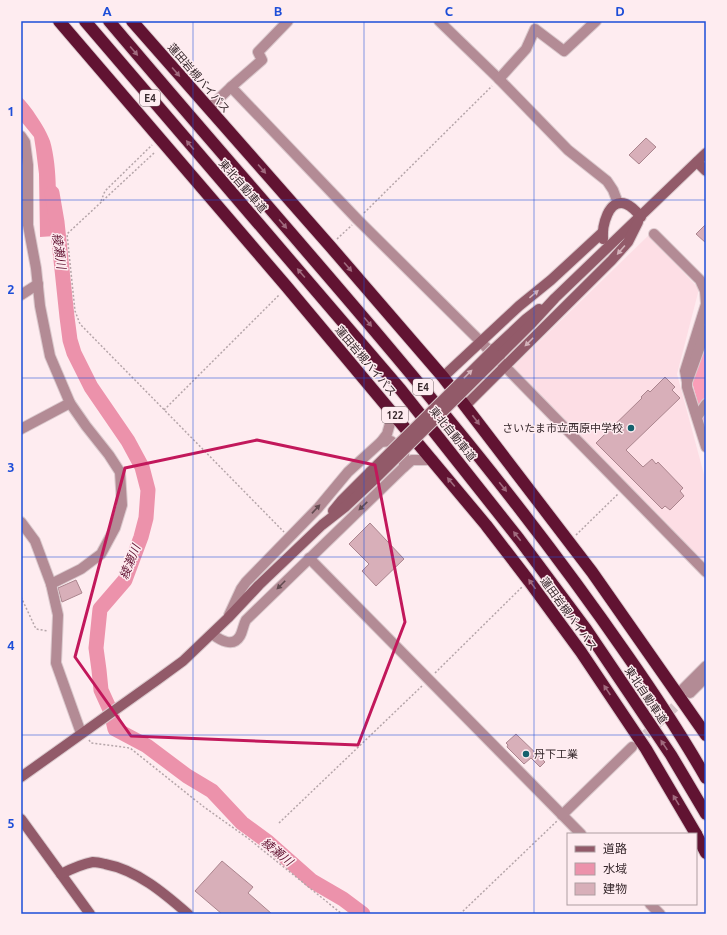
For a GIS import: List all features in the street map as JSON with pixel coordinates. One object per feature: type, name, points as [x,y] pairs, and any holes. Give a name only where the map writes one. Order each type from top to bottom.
[{"type":"highway","name":"蓮田岩槻バイパス","points":[[59,21],[287,287],[486,525],[529,580],[581,652],[646,749],[695,833]]},
{"type":"highway","name":"東北自動車道","points":[[85,21],[401,390],[520,540],[602,652],[671,755],[706,814]]},
{"type":"highway","name":"東北自動車道","points":[[109,21],[413,375],[512,498],[561,562],[607,626],[652,691],[706,778]]},
{"type":"highway","name":"蓮田岩槻バイパス","points":[[132,21],[443,377],[684,693],[706,735]]},
{"type":"highway","name":"蓮田岩槻バイパス","points":[[697,836],[706,853]]},
{"type":"street","points":[[209,108],[262,60],[258,52],[288,21]]},
{"type":"street","points":[[439,21],[499,79],[568,150],[607,181],[614,190],[618,203]]},
{"type":"street","points":[[499,79],[526,49],[535,29],[564,51],[596,21]]},
{"type":"street","points":[[231,87],[358,220],[481,342],[706,572]]},
{"type":"street","points":[[21,136],[24,142],[28,165],[28,225],[38,284],[40,306],[50,356],[70,403],[120,472],[122,505],[115,528],[101,554],[81,569],[51,584]]},
{"type":"street","points":[[21,776],[183,661],[322,526],[342,500],[374,474],[497,352],[526,319],[555,298],[706,153]]},
{"type":"street","points":[[697,162],[706,171]]},
{"type":"street","points":[[606,250],[602,232],[606,217],[615,204],[626,204],[641,217]]},
{"type":"street","points":[[465,406],[612,260],[628,242],[641,217]]},
{"type":"street","points":[[443,377],[602,232]]},
{"type":"street","points":[[654,234],[700,280],[705,291],[706,304],[685,371],[687,387],[706,447]]},
{"type":"street","points":[[21,295],[38,284]]},
{"type":"street","points":[[687,382],[706,330]]},
{"type":"street","points":[[21,429],[70,403]]},
{"type":"street","points":[[697,417],[706,404]]},
{"type":"street","points":[[228,618],[246,582],[318,508],[348,472],[387,434],[393,413]]},
{"type":"street","points":[[380,442],[391,441],[404,455],[404,467]]},
{"type":"street","points":[[212,634],[221,641],[228,643],[236,640],[241,635],[243,624],[246,620],[404,467],[412,460],[432,460]]},
{"type":"street","points":[[21,522],[35,541],[51,584],[58,615],[56,664],[81,733]]},
{"type":"street","points":[[309,558],[580,833]]},
{"type":"street","points":[[684,693],[706,666]]},
{"type":"street","points":[[684,693],[706,677]]},
{"type":"street","points":[[562,815],[632,748]]},
{"type":"street","points":[[21,819],[90,914]]},
{"type":"street","points":[[61,874],[77,866],[94,862],[116,866],[130,871],[170,899],[188,914]]},
{"type":"street","points":[[651,905],[660,914]]},
{"type":"path","points":[[330,246],[499,79]]},
{"type":"path","points":[[100,203],[105,191],[159,139]]},
{"type":"path","points":[[154,153],[67,234],[75,311],[80,324],[289,537]]},
{"type":"path","points":[[164,410],[287,287]]},
{"type":"path","points":[[569,541],[624,488]]},
{"type":"path","points":[[280,823],[529,580]]},
{"type":"path","points":[[21,597],[36,629],[58,633]]},
{"type":"path","points":[[81,733],[91,743],[130,748],[204,807],[249,839],[342,914]]},
{"type":"path","points":[[460,914],[562,815]]},
{"type":"highlighted area","points":[[257,440],[375,465],[405,622],[358,745],[131,736],[75,657],[125,468]]},
{"type":"shaded area","name":"さいたま市立西原中学校","points":[[649,235],[699,289],[677,374],[706,482],[706,568],[513,367]]},
{"type":"shaded area","points":[[706,295],[706,432],[689,371]]},
{"type":"water","points":[[21,97],[38,118],[50,141],[53,152],[56,201],[55,236],[40,237],[39,174],[36,150],[34,137],[21,121]]},
{"type":"building","points":[[646,138],[656,147],[639,164],[629,155]]},
{"type":"building","points":[[706,224],[706,243],[696,234]]},
{"type":"building","points":[[665,377],[675,387],[672,390],[680,398],[626,450],[643,467],[652,459],[656,464],[658,462],[683,488],[680,491],[684,496],[670,510],[665,506],[662,509],[596,443],[642,398],[641,397],[648,390],[650,392]]},
{"type":"building","points":[[370,523],[404,559],[376,586],[362,571],[369,564],[349,544]]},
{"type":"building","points":[[76,580],[82,593],[62,602],[58,588]]},
{"type":"building","points":[[516,734],[545,762],[540,767],[531,758],[524,764],[507,747],[508,745],[506,743]]},
{"type":"building","points":[[222,861],[253,887],[248,893],[272,914],[222,914],[195,891]]},
{"type":"waterway","name":"綾瀬川","points":[[52,193],[57,222],[70,340],[74,353],[91,387],[128,441],[142,467],[148,490],[146,518],[141,537],[125,580],[100,609],[96,648],[101,690],[111,712],[115,729],[147,746],[187,776],[212,791],[242,823],[268,842],[312,881],[343,899],[363,914]]},
{"type":"tunnel","points":[[635,745],[687,695]]},
{"type":"place","name":"さいたま市立西原中学校","points":[[631,428]]},
{"type":"place","name":"丹下工業","points":[[526,754]]}]
